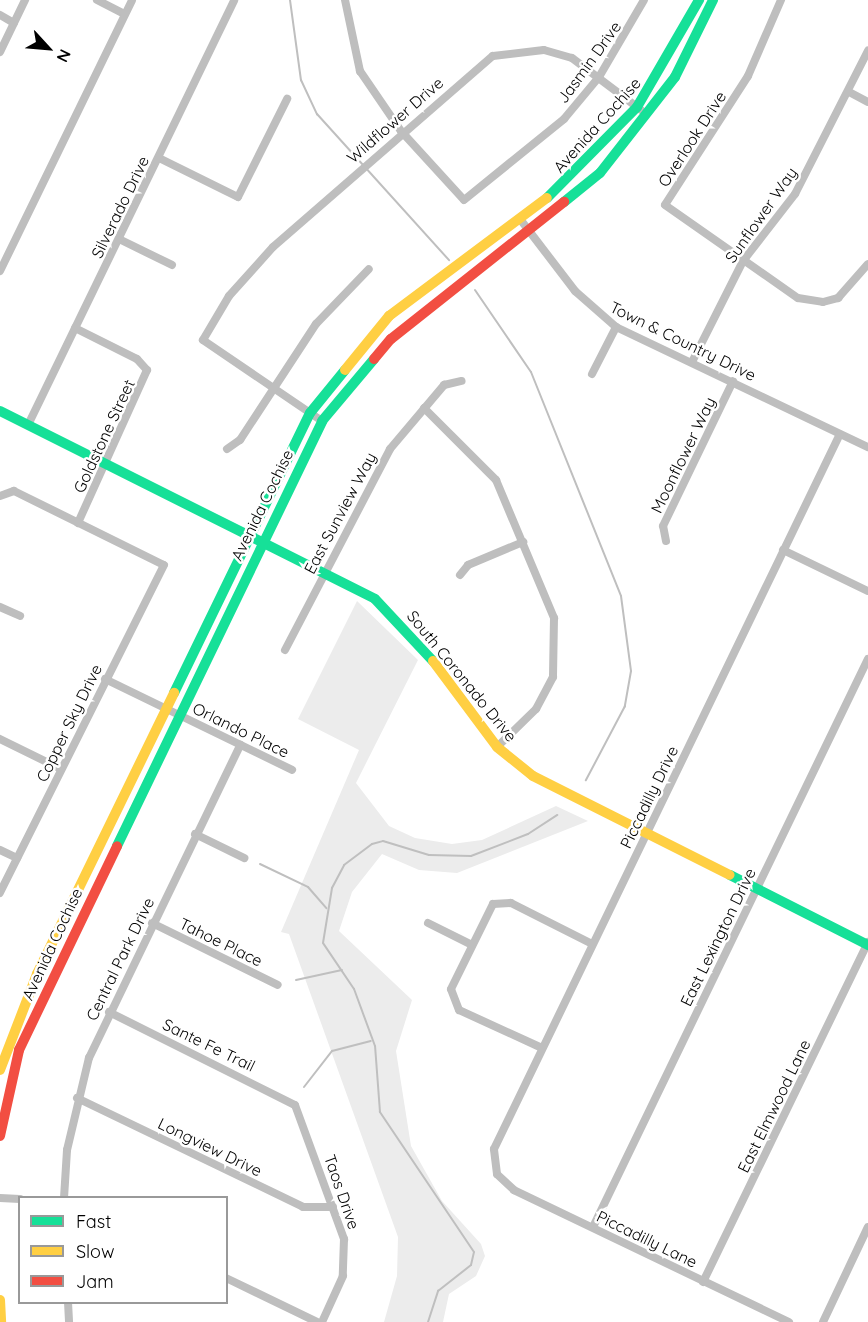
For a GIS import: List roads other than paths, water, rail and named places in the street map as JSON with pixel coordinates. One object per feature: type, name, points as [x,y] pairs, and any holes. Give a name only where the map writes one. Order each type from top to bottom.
[{"type":"street","points":[[0,52],[25,0]]},
{"type":"street","points":[[97,0],[125,14]]},
{"type":"street","points":[[0,271],[132,0]]},
{"type":"street","name":"Silverado Drive","points":[[28,424],[234,0]]},
{"type":"street","points":[[351,0],[345,0],[360,71],[401,131]]},
{"type":"street","name":"Jasmin Drive","points":[[401,131],[464,200],[564,119],[599,77],[644,0]]},
{"type":"street","name":"Avenida Cochise","points":[[0,1070],[37,974],[310,413],[389,316],[568,182],[637,107],[663,71],[699,0]]},
{"type":"street","name":"Avenida Cochise","points":[[0,1136],[20,1050],[261,541],[322,421],[391,339],[530,232],[600,173],[649,117],[713,0]]},
{"type":"street","name":"Overlook Drive","points":[[743,261],[665,205],[748,76],[781,0]]},
{"type":"street","points":[[0,15],[14,22]]},
{"type":"street","name":"Wildflower Drive","points":[[270,386],[203,340],[223,304],[273,247],[401,131],[493,56],[544,50],[572,58],[649,117]]},
{"type":"street","name":"Sunflower Way","points":[[692,362],[743,261],[795,194],[851,93],[868,51]]},
{"type":"street","points":[[851,93],[868,102]]},
{"type":"street","points":[[159,158],[238,197],[287,99]]},
{"type":"street","name":"Town & Country Drive","points":[[520,219],[575,291],[616,327],[868,447]]},
{"type":"street","points":[[119,239],[172,265]]},
{"type":"street","points":[[743,261],[798,298],[823,302],[849,290],[868,265]]},
{"type":"street","points":[[227,449],[240,440],[270,386],[316,324],[369,269]]},
{"type":"street","points":[[592,374],[616,327]]},
{"type":"street","name":"Goldstone Street","points":[[75,328],[137,359],[147,370],[78,523]]},
{"type":"street","name":"East Sunview Way","points":[[285,650],[324,571],[390,449],[444,385],[462,381]]},
{"type":"street","name":"Moonflower Way","points":[[666,541],[663,526],[733,381]]},
{"type":"street","points":[[270,386],[322,421]]},
{"type":"street","points":[[424,408],[496,480],[554,618],[557,660],[536,709],[497,747]]},
{"type":"street","name":"South Coronado Drive","points":[[0,411],[375,598],[409,631],[497,747],[549,786],[868,944]]},
{"type":"street","name":"Piccadilly Drive","points":[[497,1174],[494,1149],[840,434]]},
{"type":"street","points":[[4,494],[78,523]]},
{"type":"street","name":"Copper Sky Drive","points":[[0,893],[105,679],[164,566],[78,523]]},
{"type":"street","points":[[460,575],[468,565],[523,542]]},
{"type":"street","points":[[783,550],[868,591]]},
{"type":"street","points":[[0,607],[20,616]]},
{"type":"street","name":"East Lexington Drive","points":[[593,1227],[868,659]]},
{"type":"street","name":"Orlando Place","points":[[105,679],[292,770]]},
{"type":"street","points":[[0,739],[61,769]]},
{"type":"street","name":"Central Park Drive","points":[[64,1196],[77,1098],[109,1012],[240,745]]},
{"type":"street","points":[[195,834],[244,858]]},
{"type":"street","points":[[0,850],[17,858]]},
{"type":"street","points":[[542,1048],[459,1010],[451,989],[472,945],[493,904],[511,903],[592,944]]},
{"type":"street","name":"Tahoe Place","points":[[152,923],[278,985]]},
{"type":"street","points":[[428,923],[472,945]]},
{"type":"street","name":"East Elmwood Lane","points":[[703,1282],[868,944]]},
{"type":"street","name":"Sante Fe Trail","points":[[109,1012],[295,1106]]},
{"type":"street","name":"Longview Drive","points":[[77,1098],[303,1207],[333,1208]]},
{"type":"street","name":"Taos Drive","points":[[295,1106],[333,1208],[346,1257],[322,1322]]},
{"type":"street","name":"Piccadilly Lane","points":[[497,1174],[514,1190],[789,1322]]},
{"type":"street","points":[[0,1198],[18,1199]]},
{"type":"street","points":[[823,1322],[868,1227]]},
{"type":"street","points":[[228,1279],[317,1322]]},
{"type":"street","points":[[0,1300],[1,1322]]},
{"type":"street","points":[[68,1304],[69,1322]]},
{"type":"waterway","points":[[290,0],[301,80],[317,114],[449,260]]},
{"type":"waterway","points":[[475,290],[531,372],[621,596],[631,671],[625,706],[586,780]]},
{"type":"waterway","points":[[428,1322],[438,1291],[471,1265],[474,1252],[380,1112],[375,1046],[354,989],[323,943],[332,888],[344,865],[372,844],[383,841],[429,855],[471,856],[528,834],[557,815]]},
{"type":"waterway","points":[[260,864],[308,887],[326,908]]},
{"type":"waterway","points":[[296,980],[342,970]]},
{"type":"waterway","points":[[304,1087],[332,1051],[371,1041]]}]
